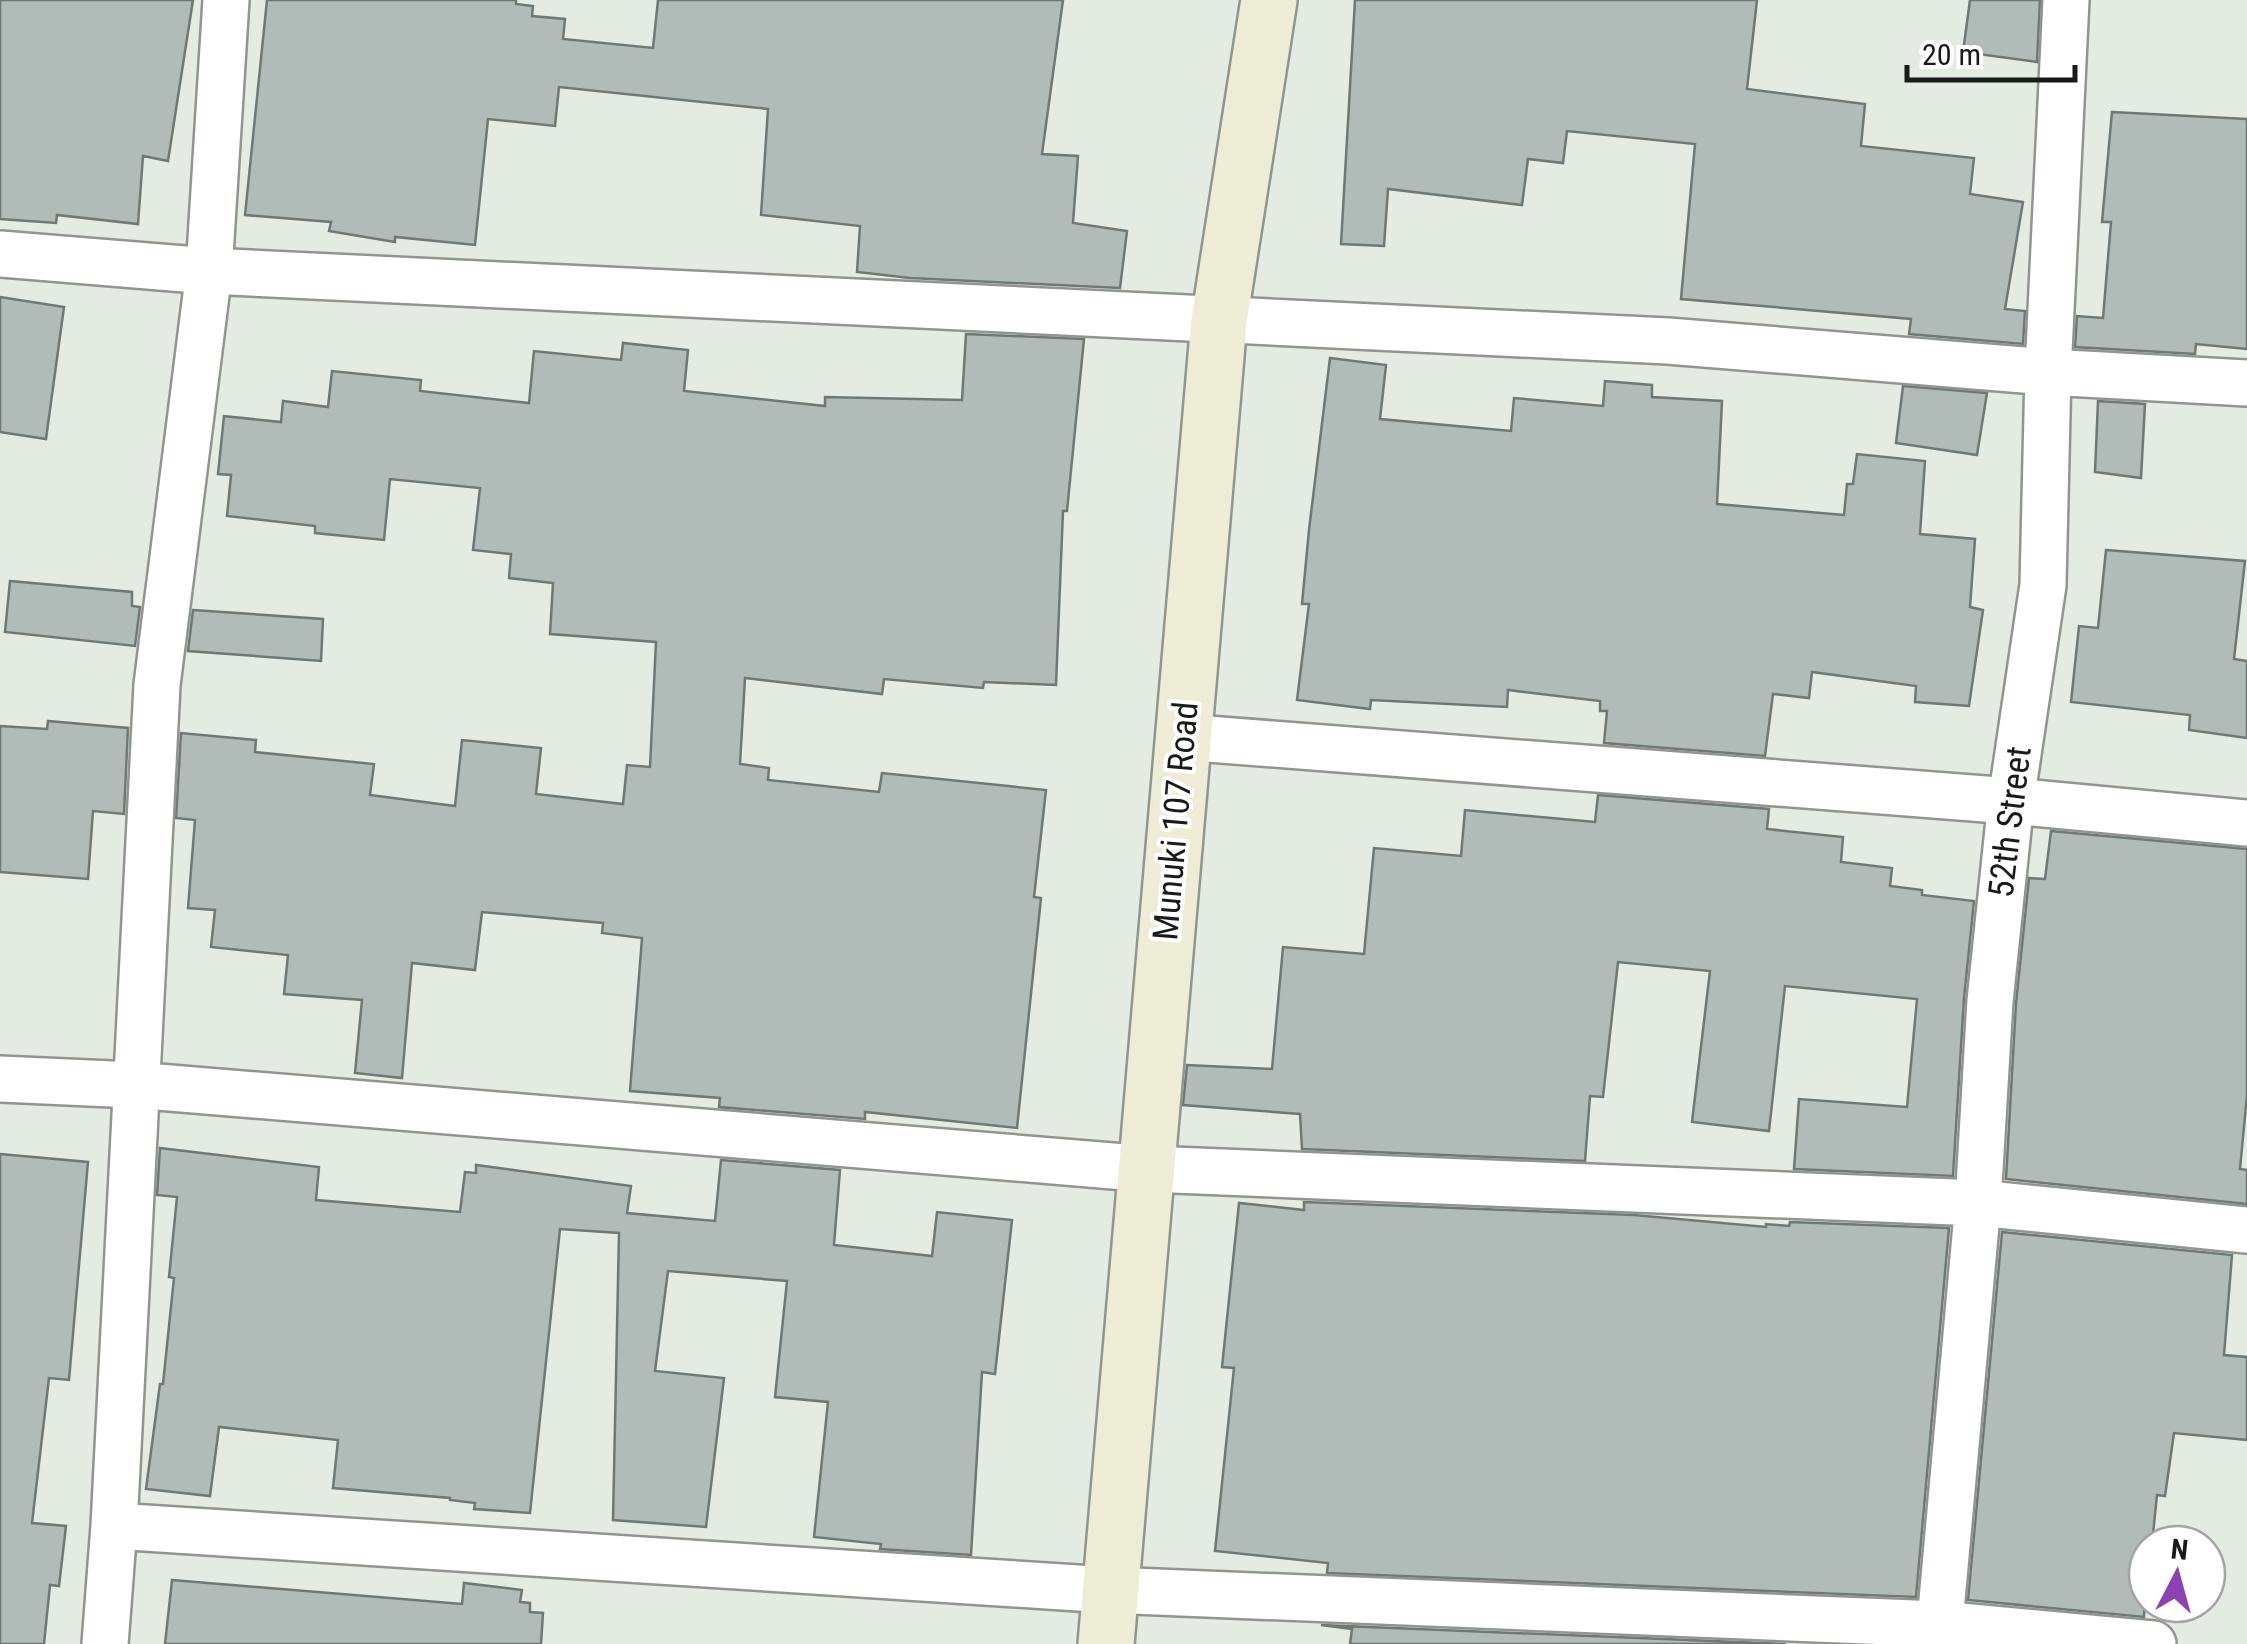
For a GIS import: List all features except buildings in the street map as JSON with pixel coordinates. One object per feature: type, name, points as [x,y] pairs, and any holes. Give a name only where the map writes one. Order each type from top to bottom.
[{"type":"street","points":[[106,1644],[157,685],[209,271],[226,0]]},
{"type":"street","name":"Munuki 107 Road","points":[[1106,1644],[1219,321],[1269,0]]},
{"type":"street","name":"52th Street","points":[[1939,1634],[1978,1203],[1990,1000],[2010,800],[2042,585],[2066,0]]},
{"type":"street","points":[[0,254],[209,271],[1668,341],[2048,372],[2247,383]]},
{"type":"street","points":[[1182,737],[2010,800],[2247,823]]},
{"type":"street","points":[[0,1079],[134,1085],[1149,1168],[1978,1203],[2247,1230]]},
{"type":"street","points":[[114,1526],[1109,1590],[2154,1644]]}]
